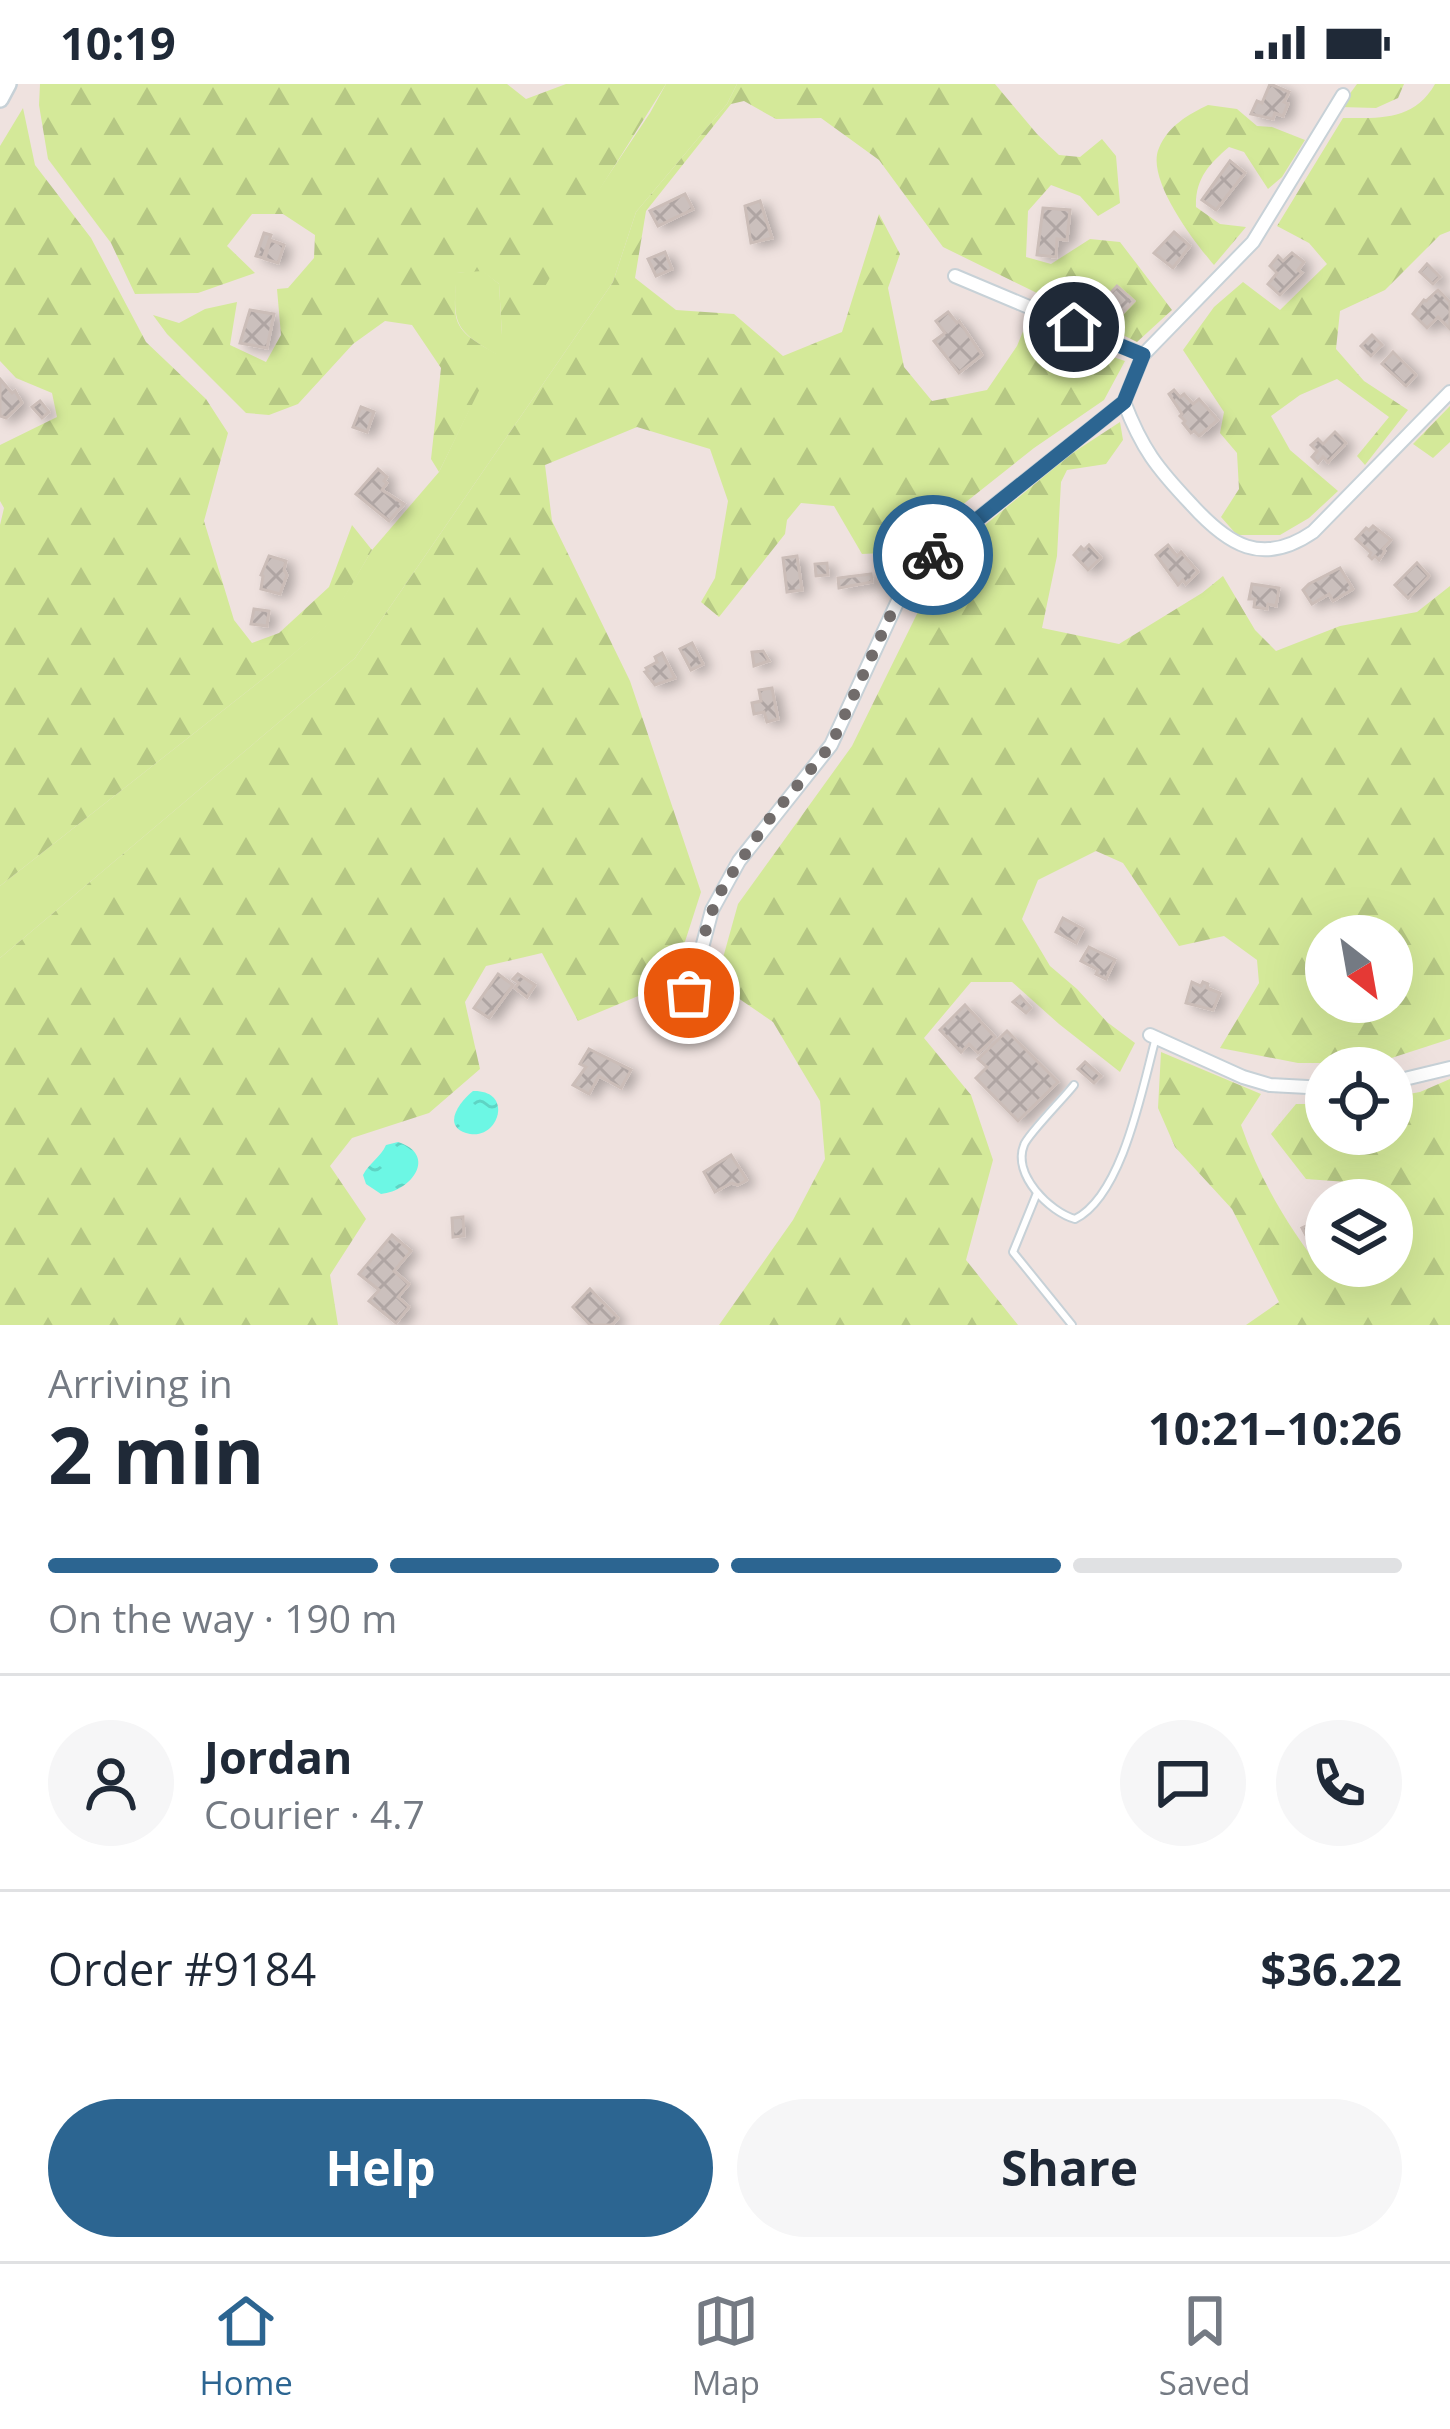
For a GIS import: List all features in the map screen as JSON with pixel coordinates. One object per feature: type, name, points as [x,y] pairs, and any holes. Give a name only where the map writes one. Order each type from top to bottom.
[{"type":"street","points":[[0,99],[8,84]]},
{"type":"street","points":[[692,1024],[689,993],[718,897],[758,835],[831,745],[902,590],[931,556],[1124,402],[1143,355],[1252,242],[1343,95]]},
{"type":"street","points":[[955,276],[1143,355]]},
{"type":"street","points":[[1124,402],[1148,455],[1213,528],[1239,545],[1269,550],[1313,532],[1450,392]]},
{"type":"street","points":[[1153,1036],[1243,1077],[1305,1087]]},
{"type":"street","points":[[1413,1077],[1450,1068]]},
{"type":"lane","points":[[1075,1085],[1023,1146],[1023,1168],[1037,1192],[1063,1215],[1075,1219],[1089,1212],[1106,1190],[1129,1138],[1153,1036]]},
{"type":"lane","points":[[1037,1192],[1013,1252],[1072,1325]]},
{"type":"green space","points":[[40,84],[507,84],[526,99],[566,84],[666,84],[512,345],[502,335],[499,284],[482,271],[457,273],[458,322],[470,338],[497,354],[439,472],[431,459],[441,368],[412,325],[385,321],[353,344],[298,404],[269,415],[246,413],[153,315],[179,323],[205,309],[237,302],[230,345],[266,362],[281,335],[277,289],[288,288],[314,258],[315,235],[283,214],[252,214],[227,246],[255,273],[198,293],[135,294],[111,243],[48,159]]},
{"type":"green space","points":[[666,84],[737,84],[727,104],[636,212],[613,282],[355,658],[0,958],[0,886],[328,624],[372,550],[439,472],[496,354],[470,338],[458,322],[456,273],[482,270],[499,284],[502,335]]},
{"type":"green space","points":[[737,84],[995,84],[1059,155],[1080,157],[1102,139],[1116,156],[1120,203],[1098,216],[1080,196],[1051,185],[1028,211],[1026,257],[1051,264],[1090,239],[1120,242],[1172,310],[1137,342],[943,247],[879,160],[821,118],[776,119],[744,101],[731,104],[646,211],[635,278],[676,310],[734,314],[783,356],[842,332],[879,214],[900,254],[888,288],[904,367],[932,401],[987,390],[1026,324],[1125,361],[1104,400],[1034,448],[903,552],[862,554],[834,506],[801,503],[787,520],[785,534],[719,617],[701,602],[715,578],[728,501],[710,449],[637,427],[545,465],[552,521],[630,681],[701,892],[672,982],[578,1021],[542,953],[486,966],[465,1002],[480,1069],[429,1113],[352,1138],[330,1166],[366,1219],[330,1275],[338,1325],[0,1325],[0,958],[355,658],[613,282],[636,212],[727,104]]},
{"type":"green space","points":[[1357,84],[1404,84],[1398,98],[1376,108],[1340,107]]},
{"type":"green space","points":[[1435,84],[1450,84],[1450,231],[1440,235],[1385,290],[1340,311],[1336,349],[1364,381],[1408,410],[1365,465],[1357,456],[1389,417],[1337,379],[1300,395],[1271,416],[1290,450],[1338,491],[1309,518],[1280,535],[1237,535],[1221,517],[1239,489],[1237,453],[1220,433],[1224,412],[1183,350],[1214,307],[1243,282],[1280,310],[1327,264],[1309,243],[1277,226],[1343,118],[1406,111]]},
{"type":"green space","points":[[1208,105],[1237,109],[1257,126],[1305,140],[1282,177],[1268,189],[1244,152],[1229,147],[1210,166],[1198,188],[1196,207],[1220,224],[1246,227],[1214,265],[1174,210],[1157,161],[1159,148],[1173,127]]},
{"type":"green space","points":[[23,108],[35,165],[91,238],[146,342],[206,399],[228,433],[204,521],[234,620],[252,643],[279,633],[329,587],[352,525],[372,550],[329,624],[0,886],[0,525],[4,508],[0,445],[57,417],[52,393],[16,378],[0,361],[0,146]]},
{"type":"green space","points":[[1450,406],[1450,442],[1433,458],[1413,444]]},
{"type":"green space","points":[[1120,422],[1123,440],[1106,464],[1067,470],[1061,482],[1057,556],[1042,628],[1119,644],[1223,576],[1255,630],[1276,651],[1340,626],[1417,612],[1450,586],[1450,1039],[1413,1051],[1413,1047],[1305,1047],[1305,1063],[1220,1048],[1259,983],[1257,960],[1224,936],[1179,946],[1123,863],[1096,851],[1038,880],[1022,919],[1050,966],[1135,1043],[1120,1072],[1012,982],[971,982],[924,1038],[971,1095],[993,1160],[966,1260],[1018,1325],[719,1325],[793,1220],[825,1159],[820,1101],[773,1022],[716,983],[738,904],[852,746],[944,559],[1071,454]]},
{"type":"green space","points":[[1161,1052],[1261,1094],[1241,1125],[1276,1202],[1305,1246],[1305,1287],[1413,1287],[1413,1179],[1306,1179],[1271,1134],[1296,1104],[1305,1104],[1305,1155],[1413,1155],[1413,1093],[1450,1079],[1450,1325],[1246,1325],[1279,1302],[1232,1209],[1175,1147],[1158,1108]]},
{"type":"water","points":[[473,1091],[486,1093],[498,1105],[495,1122],[480,1134],[461,1131],[454,1121]]},
{"type":"water","points":[[398,1142],[417,1155],[416,1172],[402,1186],[381,1194],[366,1184],[363,1175],[386,1145]]},
{"type":"building","points":[[1270,84],[1289,92],[1283,116],[1275,113],[1273,119],[1251,114],[1257,101],[1262,103]]},
{"type":"building","points":[[1230,161],[1245,173],[1216,210],[1202,200]]},
{"type":"building","points":[[685,194],[693,209],[658,226],[650,211]]},
{"type":"building","points":[[760,201],[772,238],[751,243],[745,206]]},
{"type":"building","points":[[1043,208],[1070,210],[1067,240],[1057,239],[1056,257],[1037,255]]},
{"type":"building","points":[[1174,232],[1190,246],[1173,268],[1154,253]]},
{"type":"building","points":[[264,233],[271,235],[263,258],[256,256]]},
{"type":"building","points":[[270,240],[284,245],[278,263],[265,259]]},
{"type":"building","points":[[665,252],[672,269],[656,276],[648,259]]},
{"type":"building","points":[[1292,253],[1304,262],[1298,270],[1302,273],[1280,295],[1268,284],[1277,273],[1270,266],[1278,256],[1283,261]]},
{"type":"building","points":[[1427,264],[1440,277],[1433,284],[1420,272]]},
{"type":"building","points":[[1117,286],[1134,301],[1115,321],[1093,302],[1099,296],[1104,300]]},
{"type":"building","points":[[1438,290],[1450,302],[1450,329],[1438,317],[1427,328],[1413,314]]},
{"type":"building","points":[[250,310],[274,314],[267,348],[240,343]]},
{"type":"building","points":[[948,312],[982,355],[959,373],[934,341],[945,333],[936,321]]},
{"type":"building","points":[[1372,335],[1382,345],[1371,356],[1361,346]]},
{"type":"building","points":[[1393,352],[1416,375],[1406,386],[1382,364]]},
{"type":"building","points":[[0,379],[22,403],[6,418],[0,416]]},
{"type":"building","points":[[1174,390],[1193,404],[1199,399],[1218,420],[1199,436],[1191,433],[1169,394]]},
{"type":"building","points":[[40,401],[49,412],[42,418],[32,407]]},
{"type":"building","points":[[361,407],[374,412],[367,432],[353,427]]},
{"type":"building","points":[[1335,432],[1346,443],[1328,462],[1323,457],[1318,463],[1311,445],[1318,439],[1323,444]]},
{"type":"building","points":[[378,469],[387,477],[382,490],[404,504],[389,521],[356,494]]},
{"type":"building","points":[[1373,526],[1391,540],[1379,560],[1372,559],[1356,539]]},
{"type":"building","points":[[1089,545],[1101,558],[1088,570],[1074,555]]},
{"type":"building","points":[[1168,545],[1198,572],[1186,584],[1183,580],[1178,585],[1156,555]]},
{"type":"building","points":[[269,556],[286,561],[280,594],[261,589]]},
{"type":"building","points":[[797,556],[802,590],[787,592],[783,558]]},
{"type":"building","points":[[827,563],[828,575],[816,576],[815,564]]},
{"type":"building","points":[[1417,563],[1429,576],[1408,598],[1395,585]]},
{"type":"building","points":[[1340,568],[1353,589],[1333,601],[1329,594],[1312,604],[1303,590]]},
{"type":"building","points":[[871,574],[872,582],[839,588],[838,578]]},
{"type":"building","points":[[1252,584],[1279,588],[1276,606],[1254,607],[1255,599],[1249,599]]},
{"type":"building","points":[[254,609],[269,611],[267,626],[251,624]]},
{"type":"building","points":[[692,643],[703,664],[691,670],[680,649]]},
{"type":"building","points":[[763,651],[769,661],[754,666],[752,652]]},
{"type":"building","points":[[662,653],[675,678],[655,685],[645,672]]},
{"type":"building","points":[[772,688],[778,719],[767,722],[764,712],[754,714],[752,703],[761,701],[759,690]]},
{"type":"building","points":[[1063,918],[1083,929],[1076,943],[1056,932]]},
{"type":"building","points":[[1089,947],[1115,960],[1106,979],[1081,961]]},
{"type":"building","points":[[498,974],[513,985],[489,1018],[474,1008]]},
{"type":"building","points":[[518,974],[535,985],[527,997],[515,988],[519,983],[513,979]]},
{"type":"building","points":[[1192,982],[1201,986],[1203,982],[1220,993],[1213,1010],[1186,1003]]},
{"type":"building","points":[[1020,996],[1031,1008],[1026,1013],[1013,1002]]},
{"type":"building","points":[[965,1005],[995,1037],[978,1053],[969,1044],[961,1052],[940,1030]]},
{"type":"building","points":[[1007,1031],[1058,1082],[1018,1121],[976,1078],[987,1067],[978,1059]]},
{"type":"building","points":[[589,1049],[631,1070],[621,1088],[599,1076],[589,1094],[573,1085],[586,1067],[580,1064]]},
{"type":"building","points":[[1085,1062],[1101,1076],[1094,1083],[1078,1069]]},
{"type":"building","points":[[731,1155],[747,1180],[715,1192],[704,1172]]},
{"type":"building","points":[[463,1217],[464,1236],[453,1237],[452,1218]]},
{"type":"building","points":[[392,1235],[411,1251],[394,1271],[409,1284],[398,1297],[409,1307],[396,1323],[369,1301],[379,1290],[359,1274]]},
{"type":"building","points":[[590,1289],[618,1318],[612,1325],[590,1325],[573,1307]]},
{"type":"way so far","points":[[689,993],[709,918],[724,885],[767,822],[831,745],[902,590],[933,555]]},
{"type":"route","points":[[933,555],[1113,413],[1128,396],[1143,355],[1074,327]]}]
